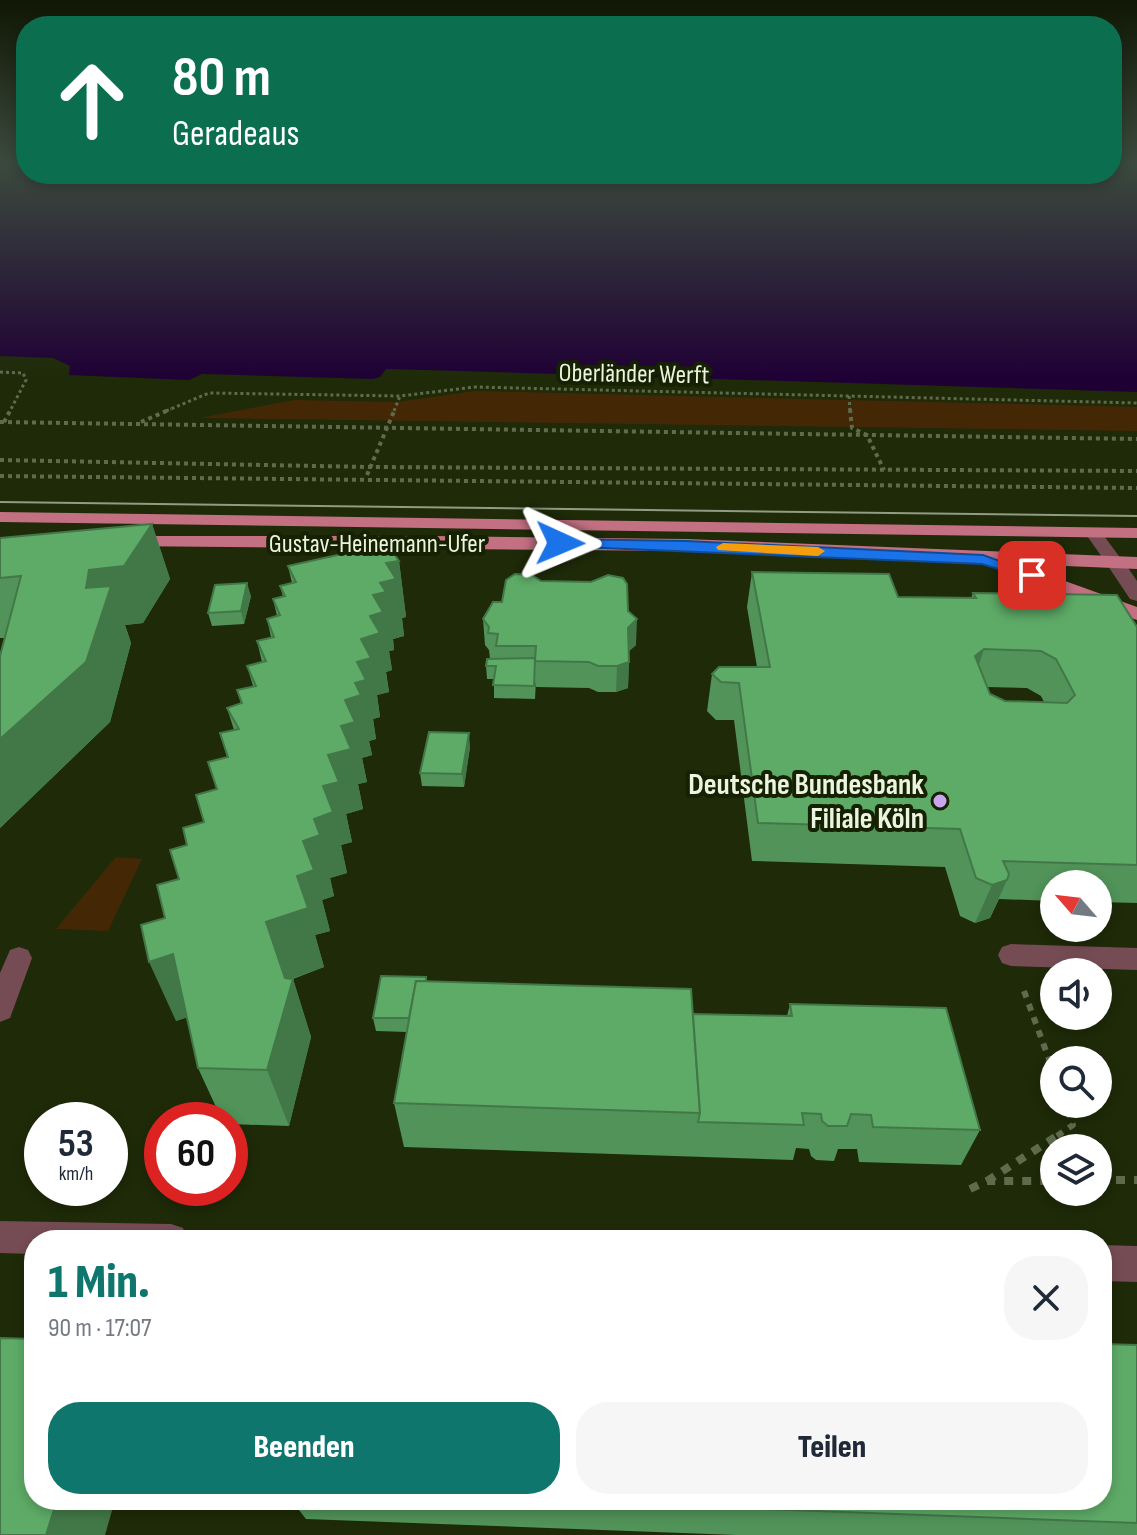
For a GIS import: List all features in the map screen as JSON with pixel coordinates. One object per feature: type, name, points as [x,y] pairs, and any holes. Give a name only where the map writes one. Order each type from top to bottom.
[{"type":"main road","name":"Gustav-Heinemann-Ufer","points":[[0,517],[1137,533]]},
{"type":"main road","name":"Gustav-Heinemann-Ufer","points":[[102,542],[433,541],[670,545],[1137,563]]},
{"type":"main road","points":[[983,559],[1080,591],[1137,614]]},
{"type":"street","points":[[1115,563],[1137,595]]},
{"type":"street","points":[[1112,1263],[1137,1264]]},
{"type":"lane","points":[[1093,533],[1115,563]]},
{"type":"lane","points":[[1011,955],[1137,959]]},
{"type":"lane","points":[[0,1010],[19,958]]},
{"type":"lane","points":[[0,1237],[24,1237]]},
{"type":"path","name":"Oberländer Werft","points":[[0,372],[23,373],[26,380],[2,422],[1137,439]]},
{"type":"path","name":"Oberländer Werft","points":[[137,424],[209,393],[400,396],[475,387],[1137,403]]},
{"type":"path","points":[[367,475],[400,396]]},
{"type":"path","points":[[849,396],[852,428],[867,435],[884,470]]},
{"type":"path","points":[[0,460],[369,467],[1137,471]]},
{"type":"path","points":[[0,476],[1137,488]]},
{"type":"path","points":[[1011,955],[1044,1046]]},
{"type":"path","points":[[970,1189],[1073,1125],[1070,1118]]},
{"type":"path","points":[[1112,1180],[1137,1180]]},
{"type":"path","points":[[987,1181],[1040,1181]]},
{"type":"shaded area","points":[[0,236],[1137,236],[1137,392],[386,369],[380,377],[373,379],[202,374],[189,380],[69,375],[70,366],[53,358],[0,356]]},
{"type":"shaded area","points":[[475,391],[1137,407],[1137,431],[199,418],[294,400],[397,402]]},
{"type":"shaded area","points":[[116,857],[142,859],[108,931],[56,929]]},
{"type":"building","points":[[152,524],[124,566],[89,570],[86,588],[111,586],[86,662],[0,739],[0,656],[21,576],[0,578],[0,538]]},
{"type":"building","points":[[387,544],[399,561],[386,563],[396,579],[380,583],[386,592],[373,595],[383,612],[370,616],[380,633],[361,639],[371,658],[357,662],[366,680],[355,683],[361,695],[345,700],[355,722],[341,726],[351,749],[328,755],[339,782],[323,786],[333,812],[314,819],[320,835],[303,841],[314,870],[297,876],[308,908],[266,922],[285,978],[293,979],[267,1070],[198,1068],[173,954],[149,962],[141,925],[165,918],[157,885],[179,879],[170,850],[187,845],[183,828],[204,822],[196,795],[217,789],[208,762],[228,757],[220,733],[239,729],[227,708],[242,703],[237,690],[256,686],[247,666],[266,661],[257,641],[274,637],[267,619],[280,615],[273,599],[285,596],[280,586],[296,582],[288,566]]},
{"type":"building","name":"Deutsche Bundesbank Filiale Köln","points":[[752,572],[889,574],[898,597],[976,598],[973,593],[1117,595],[1137,627],[1137,865],[1003,861],[1009,874],[1007,880],[992,885],[976,878],[960,829],[758,823],[739,683],[721,682],[712,674],[719,667],[770,667]],"holes":[[[984,649],[1041,651],[1056,659],[1075,695],[1067,703],[1005,701],[990,694],[975,656]]]},
{"type":"building","points":[[515,574],[532,575],[541,581],[591,582],[608,575],[623,578],[627,584],[628,611],[637,619],[628,628],[629,662],[617,666],[598,666],[589,662],[535,661],[536,646],[496,646],[498,634],[488,633],[489,627],[483,619],[493,602],[502,602],[506,580]]},
{"type":"building","points":[[247,583],[241,611],[208,613],[215,585]]},
{"type":"building","points":[[535,658],[534,686],[493,685],[496,666],[486,666],[487,659]]},
{"type":"building","points":[[429,732],[469,733],[462,774],[420,773]]},
{"type":"building","points":[[381,976],[426,977],[426,981],[416,981],[409,1018],[373,1018]]},
{"type":"building","points":[[416,981],[691,989],[700,1113],[394,1103]]},
{"type":"building","points":[[790,1004],[946,1008],[980,1130],[873,1127],[871,1115],[851,1114],[847,1126],[828,1126],[822,1121],[821,1114],[802,1113],[804,1125],[698,1122],[700,1113],[693,1014],[792,1016]]},
{"type":"building","points":[[0,1338],[24,1339],[24,1510],[54,1510],[46,1535],[0,1535]]},
{"type":"building","points":[[1112,1344],[1137,1345],[1137,1523],[789,1510],[1112,1510]]},
{"type":"tram line","points":[[0,502],[1137,516]]},
{"type":"slow traffic","points":[[723,547],[818,551]]},
{"type":"place","name":"Deutsche Bundesbank Filiale Köln","points":[[940,801]]},
{"type":"route","points":[[560,543],[686,545],[983,559],[1032,575]]}]
